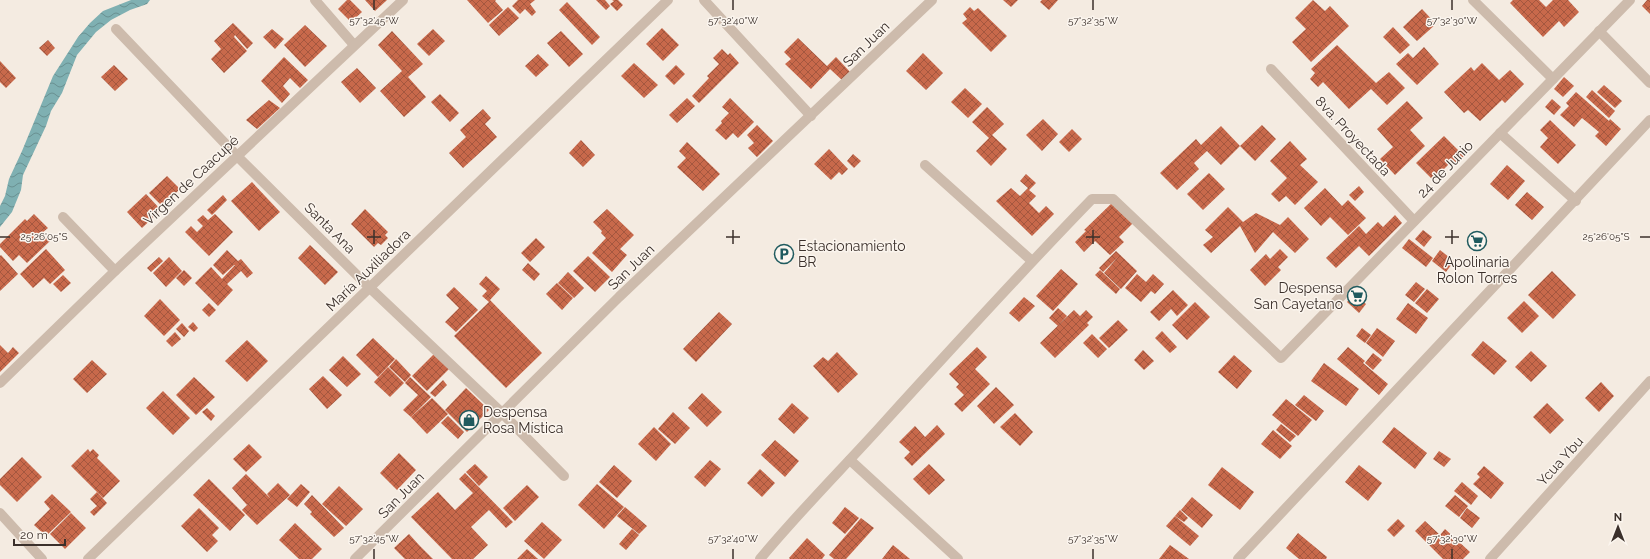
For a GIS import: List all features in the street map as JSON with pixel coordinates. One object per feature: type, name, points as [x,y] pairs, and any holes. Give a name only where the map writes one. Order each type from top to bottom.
[{"type":"street","points":[[315,0],[354,45]]},
{"type":"street","name":"Virgen de Caacupé","points":[[0,383],[115,271],[403,0]]},
{"type":"street","name":"María Auxiliadora","points":[[88,559],[668,0]]},
{"type":"street","points":[[704,0],[811,116]]},
{"type":"street","name":"San Juan","points":[[355,559],[619,297],[932,0]]},
{"type":"street","points":[[1473,0],[1553,79]]},
{"type":"street","name":"24 de Junio","points":[[1032,261],[1092,199],[1113,199],[1281,358],[1630,0]]},
{"type":"street","name":"Santa Ana","points":[[116,29],[237,156],[370,288],[502,414],[564,476]]},
{"type":"street","points":[[1599,32],[1650,84]]},
{"type":"street","name":"8va. Proyectada","points":[[1270,69],[1414,221]]},
{"type":"street","points":[[1238,559],[1576,201],[1650,120]]},
{"type":"street","points":[[1500,134],[1576,201]]},
{"type":"street","points":[[760,559],[789,524],[850,460],[1032,261],[925,165]]},
{"type":"street","points":[[63,217],[115,271]]},
{"type":"street","name":"Ycua Ybu","points":[[1490,559],[1650,381]]},
{"type":"street","points":[[850,460],[958,559]]},
{"type":"street","points":[[0,513],[42,559]]},
{"type":"water","points":[[131,0],[150,0],[147,4],[130,10],[111,20],[96,32],[77,55],[62,93],[51,111],[46,126],[23,175],[21,190],[12,212],[0,227],[0,206],[5,196],[9,179],[53,76],[78,37],[90,23],[103,11]]},
{"type":"building","points":[[347,0],[350,0],[362,12],[351,22],[338,9]]},
{"type":"building","points":[[365,0],[387,0],[375,11]]},
{"type":"building","points":[[467,0],[496,0],[495,1],[503,10],[488,23]]},
{"type":"building","points":[[518,0],[535,0],[530,4],[536,12],[532,16],[525,9],[520,14],[512,6]]},
{"type":"building","points":[[596,0],[605,0],[610,6],[606,10]]},
{"type":"building","points":[[612,0],[618,0],[623,5],[617,11],[610,4],[614,1]]},
{"type":"building","points":[[1003,0],[1018,0],[1011,7]]},
{"type":"building","points":[[1042,0],[1058,0],[1049,10],[1040,2]]},
{"type":"building","points":[[1313,0],[1325,11],[1330,6],[1349,26],[1311,62],[1292,42],[1306,29],[1295,18]]},
{"type":"building","points":[[1513,0],[1539,0],[1546,7],[1553,0],[1568,0],[1579,12],[1564,27],[1559,21],[1543,37],[1510,3]]},
{"type":"building","points":[[1647,0],[1650,0],[1650,14],[1642,6]]},
{"type":"building","points":[[567,2],[600,37],[592,45],[559,10]]},
{"type":"building","points":[[508,7],[519,18],[499,36],[489,25]]},
{"type":"building","points":[[970,7],[974,11],[978,8],[1007,36],[991,52],[962,23],[967,19],[963,14]]},
{"type":"building","points":[[1422,9],[1436,24],[1417,41],[1403,27]]},
{"type":"building","points":[[233,23],[253,43],[247,49],[235,35],[234,37],[247,51],[224,73],[211,59],[221,49],[214,41]]},
{"type":"building","points":[[305,25],[327,46],[305,67],[284,45]]},
{"type":"building","points":[[1393,27],[1410,45],[1400,54],[1383,37]]},
{"type":"building","points":[[662,28],[679,45],[663,61],[646,44]]},
{"type":"building","points":[[272,29],[284,39],[275,49],[263,37]]},
{"type":"building","points":[[433,29],[445,41],[429,56],[417,44]]},
{"type":"building","points":[[392,31],[423,64],[408,77],[426,97],[404,117],[380,91],[402,71],[378,45]]},
{"type":"building","points":[[561,31],[583,54],[569,67],[547,43]]},
{"type":"building","points":[[798,38],[827,66],[836,57],[851,73],[843,81],[830,69],[811,89],[785,64],[791,59],[784,52]]},
{"type":"building","points":[[48,40],[55,48],[47,56],[39,48]]},
{"type":"building","points":[[1337,45],[1376,83],[1389,72],[1405,88],[1387,105],[1371,89],[1349,109],[1323,82],[1318,87],[1310,79],[1315,73],[1311,69]]},
{"type":"building","points":[[1424,47],[1439,64],[1417,85],[1396,64],[1408,53],[1413,58]]},
{"type":"building","points":[[722,49],[728,55],[730,53],[739,63],[699,103],[692,96],[709,78],[707,76],[719,64],[713,58]]},
{"type":"building","points":[[923,53],[943,73],[926,90],[906,71]]},
{"type":"building","points":[[538,54],[549,65],[536,77],[525,66]]},
{"type":"building","points":[[284,57],[308,80],[300,88],[290,78],[283,86],[290,94],[282,103],[261,81]]},
{"type":"building","points":[[0,61],[16,78],[6,88],[0,82]]},
{"type":"building","points":[[634,63],[658,85],[644,98],[621,76]]},
{"type":"building","points":[[1482,63],[1499,80],[1510,70],[1524,84],[1505,103],[1502,100],[1480,121],[1468,110],[1464,113],[1444,92],[1471,67],[1474,71]]},
{"type":"building","points":[[114,65],[128,79],[115,91],[101,77]]},
{"type":"building","points":[[676,65],[685,74],[674,85],[665,76]]},
{"type":"building","points":[[357,68],[376,88],[360,103],[341,82]]},
{"type":"building","points":[[1564,77],[1574,86],[1563,97],[1554,89]]},
{"type":"building","points":[[1604,85],[1622,101],[1615,108],[1597,92]]},
{"type":"building","points":[[965,88],[982,104],[968,118],[951,102]]},
{"type":"building","points":[[1592,90],[1615,111],[1609,118],[1586,97]]},
{"type":"building","points":[[1576,92],[1609,121],[1610,119],[1621,129],[1606,146],[1595,136],[1599,132],[1582,118],[1574,127],[1560,115],[1569,106],[1566,103]]},
{"type":"building","points":[[440,94],[459,113],[450,122],[431,102]]},
{"type":"building","points":[[687,98],[695,106],[677,123],[669,115]]},
{"type":"building","points":[[730,98],[754,122],[738,138],[733,133],[726,140],[715,130],[729,113],[722,107]]},
{"type":"building","points":[[1552,99],[1561,107],[1554,115],[1545,107]]},
{"type":"building","points":[[269,100],[280,108],[257,129],[246,120]]},
{"type":"building","points":[[1407,101],[1423,118],[1410,130],[1425,146],[1395,175],[1380,159],[1393,147],[1377,129]]},
{"type":"building","points":[[987,107],[1004,124],[992,135],[1007,149],[991,166],[976,151],[989,138],[972,122]]},
{"type":"building","points":[[483,109],[491,118],[485,124],[497,137],[463,168],[449,153],[466,137],[460,130]]},
{"type":"building","points":[[1043,119],[1058,134],[1042,151],[1026,135]]},
{"type":"building","points":[[1550,120],[1576,145],[1558,164],[1540,147],[1548,138],[1540,130]]},
{"type":"building","points":[[757,125],[773,141],[757,157],[748,148],[754,143],[747,135]]},
{"type":"building","points":[[1262,125],[1276,139],[1255,161],[1240,146]]},
{"type":"building","points":[[1221,126],[1240,146],[1221,165],[1207,151],[1194,163],[1199,169],[1177,190],[1160,173],[1196,139],[1201,145]]},
{"type":"building","points":[[1072,129],[1082,139],[1069,152],[1059,142]]},
{"type":"building","points":[[1444,136],[1464,156],[1454,165],[1451,162],[1433,180],[1416,163]]},
{"type":"building","points":[[581,140],[595,155],[583,167],[569,153]]},
{"type":"building","points":[[1290,141],[1307,159],[1300,165],[1318,182],[1295,205],[1286,196],[1279,202],[1271,194],[1287,178],[1270,161]]},
{"type":"building","points":[[687,142],[720,174],[703,191],[677,167],[686,158],[679,151]]},
{"type":"building","points":[[829,149],[848,169],[842,175],[839,172],[831,180],[814,164]]},
{"type":"building","points":[[853,154],[861,161],[854,168],[847,161]]},
{"type":"building","points":[[1507,165],[1525,181],[1508,200],[1490,184]]},
{"type":"building","points":[[1209,173],[1225,189],[1203,210],[1187,194]]},
{"type":"building","points":[[1026,174],[1036,183],[1029,190],[1036,196],[1029,203],[1039,213],[1046,206],[1054,214],[1032,236],[996,201],[1011,188],[1020,196],[1028,188],[1020,181]]},
{"type":"building","points":[[167,176],[180,189],[162,206],[149,193]]},
{"type":"building","points":[[252,182],[280,212],[259,231],[231,201]]},
{"type":"building","points":[[1359,186],[1364,192],[1355,201],[1349,195]]},
{"type":"building","points":[[1325,188],[1342,206],[1348,200],[1366,218],[1348,235],[1330,217],[1321,226],[1304,208]]},
{"type":"building","points":[[1527,192],[1544,207],[1532,220],[1515,205]]},
{"type":"building","points":[[146,194],[161,210],[142,228],[127,212]]},
{"type":"building","points":[[223,195],[227,200],[212,215],[207,210]]},
{"type":"building","points":[[1112,203],[1133,223],[1119,237],[1124,242],[1110,255],[1095,241],[1084,252],[1075,242],[1086,231],[1084,230]]},
{"type":"building","points":[[1228,207],[1243,222],[1256,213],[1280,225],[1288,217],[1309,239],[1295,253],[1273,232],[1255,253],[1240,226],[1211,253],[1203,245],[1213,237],[1205,230]]},
{"type":"building","points":[[365,209],[388,232],[385,235],[388,238],[381,245],[378,243],[374,247],[351,224]]},
{"type":"building","points":[[607,209],[634,235],[620,249],[627,255],[612,272],[592,253],[606,238],[601,233],[602,231],[593,222]]},
{"type":"building","points":[[34,214],[48,228],[42,233],[50,241],[27,263],[19,255],[13,261],[0,247],[0,244],[25,219],[27,221]]},
{"type":"building","points":[[215,214],[233,232],[209,256],[185,232],[191,226],[197,232],[203,226],[197,220],[203,215],[208,220]]},
{"type":"building","points":[[1395,215],[1402,223],[1369,256],[1359,246],[1336,268],[1326,258],[1359,226],[1366,234],[1378,222],[1383,227]]},
{"type":"building","points":[[1423,230],[1432,237],[1424,247],[1415,239]]},
{"type":"building","points":[[536,238],[545,247],[530,262],[521,253]]},
{"type":"building","points":[[1409,239],[1433,258],[1426,267],[1402,248]]},
{"type":"building","points":[[310,245],[338,272],[325,285],[298,258]]},
{"type":"building","points":[[46,249],[65,270],[50,284],[44,278],[33,288],[20,274]]},
{"type":"building","points":[[1280,249],[1288,257],[1278,267],[1281,270],[1265,286],[1250,270],[1266,254],[1270,259]]},
{"type":"building","points":[[227,250],[238,261],[241,259],[253,273],[247,278],[241,271],[227,284],[233,290],[218,306],[195,283],[211,267],[222,279],[235,265],[223,275],[213,265]]},
{"type":"building","points":[[1440,250],[1454,261],[1446,272],[1432,261]]},
{"type":"building","points":[[1116,251],[1137,271],[1121,289],[1104,273],[1118,257],[1103,272],[1099,268]]},
{"type":"building","points":[[1,255],[18,274],[0,291],[0,256]]},
{"type":"building","points":[[588,256],[610,277],[595,292],[573,271]]},
{"type":"building","points":[[159,257],[163,261],[151,272],[147,268]]},
{"type":"building","points":[[169,257],[182,271],[166,287],[153,273]]},
{"type":"building","points":[[528,263],[540,274],[534,281],[522,270]]},
{"type":"building","points":[[1061,269],[1078,284],[1053,311],[1036,296]]},
{"type":"building","points":[[184,270],[192,278],[184,286],[176,278]]},
{"type":"building","points":[[1100,270],[1120,289],[1116,294],[1095,275]]},
{"type":"building","points":[[1552,271],[1576,295],[1553,319],[1528,295]]},
{"type":"building","points":[[568,272],[584,288],[574,298],[558,283]]},
{"type":"building","points":[[1137,274],[1146,282],[1153,274],[1164,284],[1155,294],[1151,291],[1141,302],[1125,288]]},
{"type":"building","points":[[63,275],[71,283],[61,292],[53,284]]},
{"type":"building","points":[[486,276],[500,289],[490,300],[542,353],[506,388],[454,336],[489,302],[482,296],[487,291],[479,284]]},
{"type":"building","points":[[1416,282],[1425,289],[1414,302],[1405,295]]},
{"type":"building","points":[[557,283],[573,298],[562,310],[546,294]]},
{"type":"building","points":[[454,287],[478,310],[456,332],[445,322],[459,308],[446,295]]},
{"type":"building","points":[[1427,289],[1439,299],[1427,313],[1415,303]]},
{"type":"building","points":[[1173,290],[1188,305],[1177,316],[1171,309],[1159,321],[1150,312]]},
{"type":"building","points":[[1354,294],[1366,304],[1359,313],[1347,302]]},
{"type":"building","points":[[1024,297],[1035,306],[1019,322],[1009,313]]},
{"type":"building","points":[[160,299],[180,320],[164,336],[144,316]]},
{"type":"building","points":[[1524,301],[1539,316],[1522,333],[1507,318]]},
{"type":"building","points":[[1195,302],[1210,317],[1187,340],[1172,325]]},
{"type":"building","points":[[209,303],[216,310],[209,317],[202,310]]},
{"type":"building","points":[[1408,303],[1428,318],[1416,334],[1396,319]]},
{"type":"building","points":[[1058,308],[1067,316],[1058,326],[1049,318]]},
{"type":"building","points":[[1074,310],[1080,316],[1086,310],[1093,317],[1087,323],[1089,325],[1055,358],[1040,343]]},
{"type":"building","points":[[719,312],[732,324],[696,362],[683,349]]},
{"type":"building","points":[[1118,320],[1128,330],[1109,348],[1099,338]]},
{"type":"building","points":[[193,322],[198,328],[194,332],[188,327]]},
{"type":"building","points":[[182,323],[189,331],[184,337],[176,329]]},
{"type":"building","points":[[1362,328],[1371,335],[1365,343],[1356,336]]},
{"type":"building","points":[[1377,328],[1395,341],[1383,357],[1366,343]]},
{"type":"building","points":[[1162,331],[1177,347],[1170,353],[1155,338]]},
{"type":"building","points":[[175,332],[181,339],[172,347],[166,341]]},
{"type":"building","points":[[1092,334],[1107,349],[1098,358],[1083,343]]},
{"type":"building","points":[[373,338],[395,359],[378,377],[356,355]]},
{"type":"building","points":[[247,340],[268,361],[247,382],[225,361]]},
{"type":"building","points":[[1483,341],[1507,361],[1494,375],[1471,355]]},
{"type":"building","points":[[0,345],[8,353],[13,347],[19,353],[0,372]]},
{"type":"building","points":[[977,347],[987,357],[975,369],[990,384],[962,412],[954,404],[964,395],[956,387],[959,384],[949,374]]},
{"type":"building","points":[[1348,347],[1365,361],[1363,363],[1388,384],[1379,395],[1337,359]]},
{"type":"building","points":[[1143,350],[1154,361],[1144,370],[1134,360]]},
{"type":"building","points":[[1531,351],[1547,366],[1531,382],[1515,367]]},
{"type":"building","points":[[837,352],[858,374],[838,393],[813,366],[823,357],[828,361]]},
{"type":"building","points":[[1373,353],[1382,360],[1373,370],[1365,363]]},
{"type":"building","points":[[434,354],[449,369],[427,391],[412,376]]},
{"type":"building","points":[[1234,355],[1252,371],[1237,389],[1218,372]]},
{"type":"building","points":[[343,356],[361,374],[347,387],[329,370]]},
{"type":"building","points":[[396,359],[411,375],[405,382],[389,367]]},
{"type":"building","points":[[92,360],[107,374],[87,393],[73,379]]},
{"type":"building","points":[[1324,363],[1359,389],[1346,406],[1311,381]]},
{"type":"building","points":[[388,367],[404,383],[390,397],[374,382]]},
{"type":"building","points":[[323,376],[342,395],[327,409],[309,389]]},
{"type":"building","points":[[194,377],[215,397],[196,415],[176,395]]},
{"type":"building","points":[[410,377],[431,397],[411,417],[403,410],[418,395],[405,383]]},
{"type":"building","points":[[443,380],[447,385],[435,397],[430,393]]},
{"type":"building","points":[[1601,382],[1614,396],[1599,412],[1585,398]]},
{"type":"building","points":[[996,387],[1014,405],[994,424],[977,406]]},
{"type":"building","points":[[466,388],[489,410],[467,432],[445,410]]},
{"type":"building","points":[[163,391],[190,418],[173,435],[146,408]]},
{"type":"building","points":[[702,393],[722,412],[707,427],[688,408]]},
{"type":"building","points":[[1304,395],[1324,411],[1316,421],[1295,405]]},
{"type":"building","points":[[432,398],[448,414],[427,434],[411,417]]},
{"type":"building","points":[[1286,399],[1312,420],[1298,436],[1272,415]]},
{"type":"building","points":[[792,403],[809,418],[794,434],[778,419]]},
{"type":"building","points":[[1547,403],[1564,420],[1550,434],[1533,417]]},
{"type":"building","points":[[207,408],[215,416],[211,421],[202,412]]},
{"type":"building","points":[[673,412],[690,428],[675,444],[658,429]]},
{"type":"building","points":[[1015,413],[1033,432],[1020,446],[1000,427]]},
{"type":"building","points":[[448,416],[464,432],[458,439],[441,423]]},
{"type":"building","points":[[1281,424],[1296,436],[1290,442],[1276,430]]},
{"type":"building","points":[[937,425],[945,434],[912,466],[904,458],[910,452],[899,442],[915,426],[925,437]]},
{"type":"building","points":[[654,427],[671,444],[656,461],[638,444]]},
{"type":"building","points":[[1394,427],[1427,453],[1415,469],[1382,442]]},
{"type":"building","points":[[1273,430],[1292,446],[1280,459],[1261,444]]},
{"type":"building","points":[[775,440],[799,461],[785,477],[761,455]]},
{"type":"building","points":[[249,444],[262,457],[246,472],[233,459]]},
{"type":"building","points":[[88,449],[90,452],[93,449],[99,455],[97,458],[120,481],[103,498],[71,466]]},
{"type":"building","points":[[1439,451],[1451,459],[1444,467],[1433,459]]},
{"type":"building","points":[[399,453],[416,470],[397,490],[380,473]]},
{"type":"building","points":[[22,457],[42,477],[17,502],[0,485],[0,479]]},
{"type":"building","points":[[710,460],[721,469],[705,487],[694,477]]},
{"type":"building","points":[[475,464],[488,477],[479,486],[466,472]]},
{"type":"building","points":[[929,464],[945,480],[929,495],[913,479]]},
{"type":"building","points":[[614,465],[632,481],[617,498],[599,482]]},
{"type":"building","points":[[1359,465],[1382,483],[1368,501],[1345,482]]},
{"type":"building","points":[[1484,466],[1504,483],[1491,499],[1473,484],[1480,477],[1477,474]]},
{"type":"building","points":[[1222,467],[1254,492],[1240,510],[1208,485]]},
{"type":"building","points":[[760,469],[775,483],[762,497],[747,483]]},
{"type":"building","points":[[465,473],[513,522],[506,528],[489,510],[471,527],[488,545],[473,559],[452,559],[411,517],[438,492],[455,510],[473,493],[459,479]]},
{"type":"building","points":[[246,474],[271,499],[267,494],[278,483],[290,495],[257,525],[242,510],[247,505],[232,488]]},
{"type":"building","points":[[209,479],[245,515],[230,531],[193,495]]},
{"type":"building","points":[[1462,482],[1478,496],[1471,505],[1454,491]]},
{"type":"building","points":[[301,484],[310,492],[297,507],[287,499]]},
{"type":"building","points":[[597,484],[624,507],[604,529],[578,505]]},
{"type":"building","points":[[527,485],[539,497],[515,521],[503,508]]},
{"type":"building","points":[[339,486],[363,509],[346,526],[322,504]]},
{"type":"building","points":[[97,492],[107,503],[94,516],[90,512],[97,506],[90,499]]},
{"type":"building","points":[[52,494],[71,512],[46,536],[34,525],[50,509],[44,502]]},
{"type":"building","points":[[312,495],[344,528],[334,537],[310,514],[312,512],[304,504]]},
{"type":"building","points":[[1455,495],[1468,506],[1459,517],[1445,506]]},
{"type":"building","points":[[1192,497],[1213,515],[1202,528],[1181,510]]},
{"type":"building","points":[[625,507],[647,526],[639,534],[617,516]]},
{"type":"building","points":[[845,507],[859,518],[845,534],[832,523]]},
{"type":"building","points":[[199,508],[219,528],[212,535],[218,541],[207,552],[181,526]]},
{"type":"building","points":[[1467,508],[1480,518],[1472,528],[1460,518]]},
{"type":"building","points":[[1180,510],[1188,518],[1184,522],[1175,516]]},
{"type":"building","points":[[71,513],[86,528],[65,549],[50,534]]},
{"type":"building","points":[[1175,516],[1199,536],[1190,546],[1166,526]]},
{"type":"building","points":[[861,518],[874,528],[846,559],[834,559],[829,555]]},
{"type":"building","points":[[1398,519],[1405,526],[1394,537],[1387,530]]},
{"type":"building","points":[[1425,521],[1440,535],[1445,529],[1470,552],[1463,559],[1443,559],[1415,531]]},
{"type":"building","points":[[542,522],[562,540],[544,559],[524,541]]},
{"type":"building","points":[[295,523],[322,549],[312,559],[299,559],[279,540]]},
{"type":"building","points":[[632,529],[639,535],[626,550],[619,544]]},
{"type":"building","points":[[1298,533],[1327,557],[1326,559],[1299,559],[1286,548]]},
{"type":"building","points":[[409,534],[433,559],[405,559],[394,548]]},
{"type":"building","points":[[807,538],[825,555],[822,559],[790,559],[789,558]]},
{"type":"building","points":[[893,545],[910,559],[882,559]]},
{"type":"building","points":[[1170,545],[1189,559],[1159,559]]},
{"type":"building","points":[[527,549],[538,559],[517,559]]},
{"type":"place","name":"Apolinaria Rolon Torres","points":[[1477,241]]},
{"type":"place","name":"Estacionamiento BR","points":[[784,254]]},
{"type":"place","name":"Despensa San Cayetano","points":[[1357,296]]},
{"type":"place","name":"Despensa Rosa Mística","points":[[469,420]]}]
